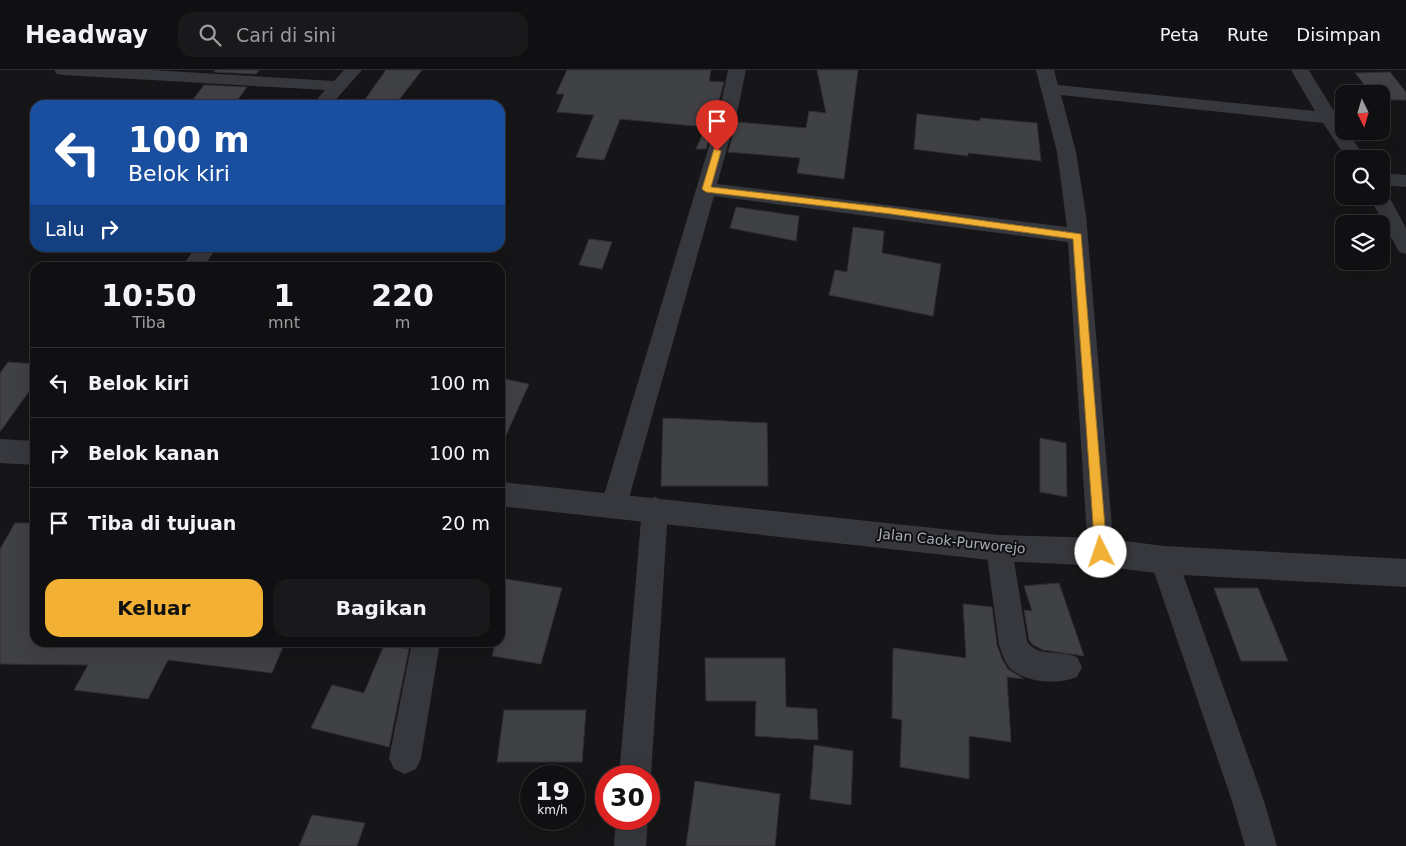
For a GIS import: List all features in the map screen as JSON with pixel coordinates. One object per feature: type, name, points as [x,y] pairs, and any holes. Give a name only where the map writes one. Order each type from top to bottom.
[{"type":"street","points":[[63,70],[338,86]]},
{"type":"street","points":[[325,100],[354,70]]},
{"type":"street","points":[[614,505],[728,113],[737,70]]},
{"type":"street","points":[[1045,70],[1072,178],[1101,552]]},
{"type":"street","points":[[1300,70],[1351,150]]},
{"type":"street","points":[[1051,89],[1329,118]]},
{"type":"street","points":[[1390,180],[1406,181]]},
{"type":"street","points":[[706,189],[1078,236]]},
{"type":"street","points":[[1384,205],[1406,247]]},
{"type":"street","points":[[0,451],[30,453]]},
{"type":"street","name":"Jalan Caok-Purworejo","points":[[505,494],[655,509],[999,548],[1101,552],[1164,560],[1406,573]]},
{"type":"street","points":[[636,765],[655,509]]},
{"type":"street","points":[[999,548],[1013,645],[1021,659],[1035,666],[1067,667]]},
{"type":"street","points":[[1164,560],[1248,801],[1260,846]]},
{"type":"street","points":[[404,758],[425,647]]},
{"type":"street","points":[[630,846],[631,830]]},
{"type":"building","points":[[215,70],[259,70],[256,74],[214,72]]},
{"type":"building","points":[[386,70],[422,70],[399,100],[365,100]]},
{"type":"building","points":[[567,70],[711,70],[709,81],[724,82],[706,149],[696,149],[706,127],[620,119],[604,160],[576,157],[594,115],[557,112],[564,94],[556,94]]},
{"type":"building","points":[[817,70],[858,70],[844,179],[797,173],[800,158],[728,152],[737,122],[806,128],[809,111],[826,113]]},
{"type":"building","points":[[1390,72],[1406,92],[1406,100],[1390,100],[1390,85],[1365,85],[1355,73]]},
{"type":"building","points":[[204,85],[247,87],[238,100],[193,100]]},
{"type":"building","points":[[917,114],[980,121],[980,118],[1037,123],[1041,161],[968,153],[968,156],[914,149]]},
{"type":"building","points":[[736,207],[799,216],[796,241],[730,228]]},
{"type":"building","points":[[853,227],[884,231],[882,253],[941,264],[933,316],[829,295],[835,270],[847,272]]},
{"type":"building","points":[[589,239],[612,242],[602,269],[579,265]]},
{"type":"building","points":[[8,362],[30,364],[30,390],[0,432],[0,373]]},
{"type":"building","points":[[505,379],[529,384],[505,438]]},
{"type":"building","points":[[663,418],[767,423],[768,486],[661,486]]},
{"type":"building","points":[[1040,438],[1066,443],[1067,497],[1040,492]]},
{"type":"building","points":[[15,523],[30,523],[30,647],[283,647],[272,673],[168,660],[148,699],[74,690],[88,665],[0,664],[0,549]]},
{"type":"building","points":[[505,579],[562,588],[541,664],[492,656],[495,647],[505,647]]},
{"type":"building","points":[[1059,583],[1084,656],[1043,650],[1033,645],[1029,640],[1024,610],[1032,611],[1024,586]]},
{"type":"building","points":[[1214,588],[1258,588],[1288,661],[1241,661]]},
{"type":"building","points":[[963,604],[992,607],[997,645],[1002,659],[1008,669],[1024,679],[1007,677],[1011,742],[969,736],[969,779],[900,767],[902,720],[892,718],[893,648],[966,658]]},
{"type":"building","points":[[383,647],[409,649],[389,747],[311,728],[332,685],[364,693]]},
{"type":"building","points":[[705,658],[785,658],[786,707],[817,709],[818,740],[755,736],[756,701],[706,701]]},
{"type":"building","points":[[504,710],[586,710],[582,762],[497,762]]},
{"type":"building","points":[[814,745],[853,751],[851,805],[810,799]]},
{"type":"building","points":[[695,781],[780,794],[775,846],[686,846]]},
{"type":"building","points":[[312,815],[365,823],[357,846],[299,846]]},
{"type":"route","points":[[717,151],[706,189],[1078,236],[1101,552]]}]
